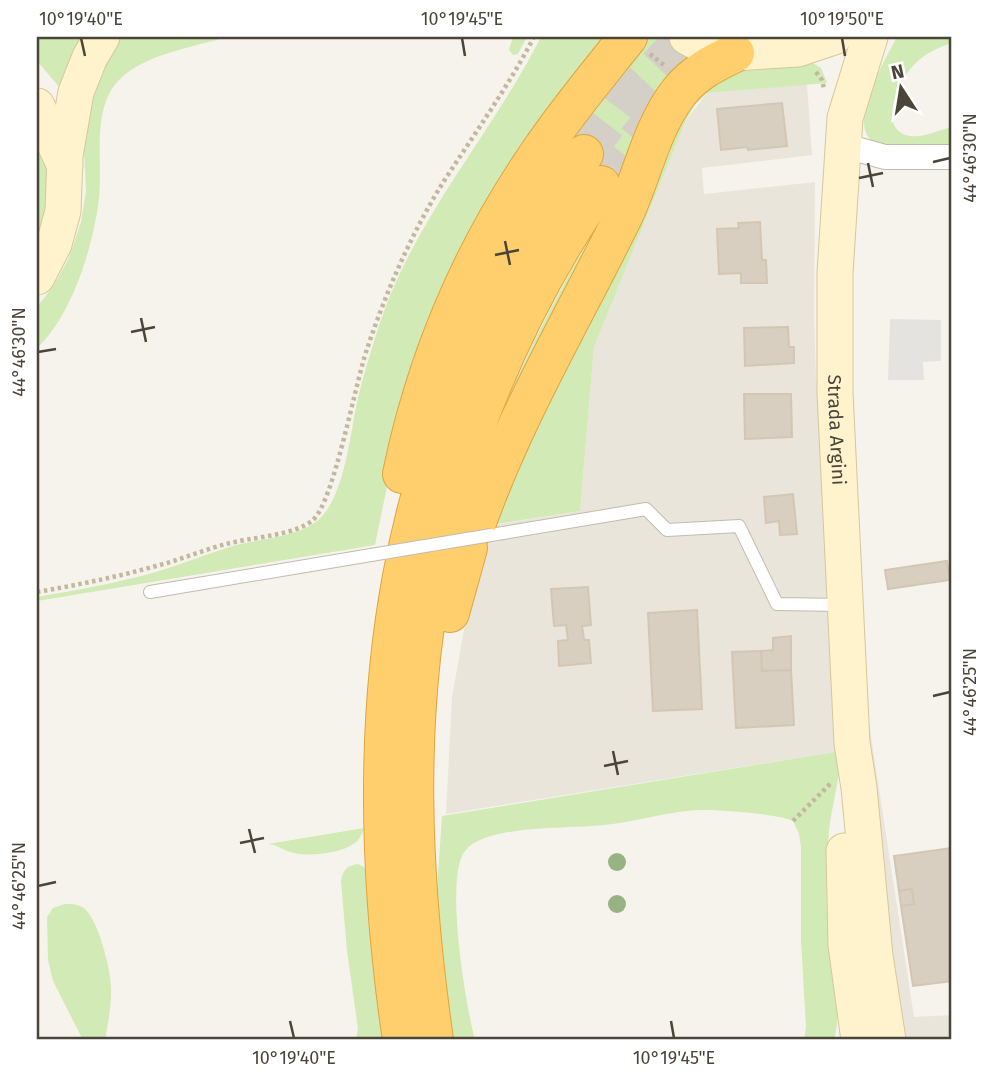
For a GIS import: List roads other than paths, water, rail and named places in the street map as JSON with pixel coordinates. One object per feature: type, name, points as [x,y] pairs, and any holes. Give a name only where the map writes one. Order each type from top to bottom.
[{"type":"highway","points":[[402,1040],[386,896],[383,826],[382,553],[422,391],[459,293],[502,211],[536,156],[628,37]]},
{"type":"highway","points":[[434,1040],[424,960],[416,856],[415,742],[424,630],[527,404],[631,199],[663,119],[680,91],[694,77],[735,53]]},
{"type":"highway","points":[[384,742],[388,669],[402,570],[417,504],[439,430],[464,363],[534,228],[593,169],[553,258],[505,352],[469,442],[463,540]]},
{"type":"main road","points":[[37,277],[47,260],[59,228],[76,92],[90,57],[102,37]]},
{"type":"main road","name":"Strada Argini","points":[[687,37],[718,54],[798,49],[834,37]]},
{"type":"main road","name":"Strada Argini","points":[[844,132],[870,37]]},
{"type":"main road","name":"Strada Argini","points":[[798,49],[824,58],[838,76],[844,132],[834,314],[845,604],[852,743],[859,788],[875,956],[888,1040]]},
{"type":"main road","points":[[37,106],[65,166]]},
{"type":"main road","name":"Strada Argini","points":[[852,743],[843,887],[846,945],[859,1040]]},
{"type":"street","points":[[844,132],[885,157],[952,157]]},
{"type":"lane","points":[[150,592],[646,509],[667,530],[739,526],[777,604],[845,604]]},
{"type":"tunnel","points":[[584,154],[625,101],[685,37]]},
{"type":"tunnel","points":[[601,185],[663,107]]}]
